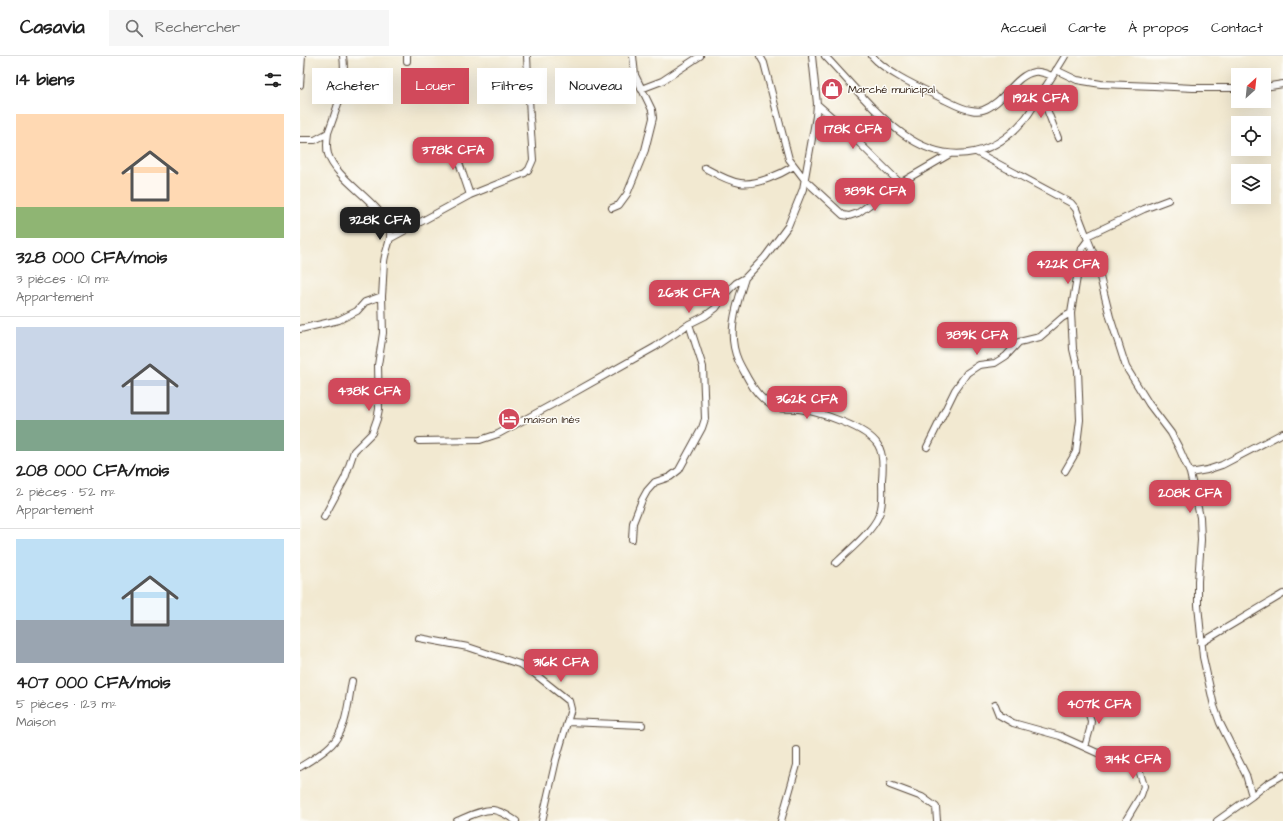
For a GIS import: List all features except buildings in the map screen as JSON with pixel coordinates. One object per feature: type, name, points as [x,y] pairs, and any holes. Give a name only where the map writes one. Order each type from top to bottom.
[{"type":"street","points":[[300,85],[302,56]]},
{"type":"street","points":[[324,517],[345,478],[354,451],[372,433],[377,419],[379,409],[378,365],[382,333],[384,260],[391,238],[389,227],[384,219],[371,203],[342,174],[328,155],[328,133],[343,84],[343,56]]},
{"type":"street","points":[[391,238],[470,195],[525,173],[529,169],[533,160],[528,56]]},
{"type":"street","points":[[612,208],[619,205],[624,200],[650,135],[654,118],[652,110],[635,75],[633,56]]},
{"type":"street","points":[[641,88],[662,81],[700,56]]},
{"type":"street","points":[[760,56],[764,63],[790,159],[805,180],[843,215],[848,216],[858,213],[900,183],[950,154]]},
{"type":"street","points":[[419,440],[458,441],[487,439],[582,389],[655,347],[716,308],[728,291],[736,283],[745,278],[765,257],[788,226],[803,190],[817,104],[812,56]]},
{"type":"street","points":[[826,56],[883,117],[903,134],[930,148],[950,154],[976,152],[993,146],[1015,129],[1024,120],[1065,56]]},
{"type":"street","points":[[872,56],[885,67],[920,88],[972,111],[982,110],[997,103],[1025,75],[1035,72],[1054,73],[1077,80],[1101,84],[1231,88]]},
{"type":"street","points":[[1271,86],[1283,84]]},
{"type":"street","points":[[1041,94],[1058,138]]},
{"type":"street","points":[[817,104],[842,126],[900,183]]},
{"type":"street","points":[[300,140],[315,140],[328,133]]},
{"type":"street","points":[[452,142],[470,195]]},
{"type":"street","points":[[976,152],[1071,203],[1076,209],[1095,257],[1110,317],[1126,367],[1171,433],[1190,473],[1200,517],[1201,540],[1198,605],[1201,643],[1209,686],[1220,723],[1246,775],[1252,796]]},
{"type":"street","points":[[705,168],[727,179],[740,183],[754,183],[784,172],[794,166]]},
{"type":"street","points":[[1065,471],[1076,452],[1080,420],[1078,370],[1073,349],[1071,313],[1082,248],[1087,238],[1144,209],[1168,200]]},
{"type":"street","points":[[745,278],[735,311],[733,329],[737,359],[750,383],[764,400],[774,406],[783,409],[798,409],[811,412],[860,429],[877,444],[882,456],[883,469],[881,508],[878,518],[869,530],[836,563]]},
{"type":"street","points":[[300,329],[339,320],[357,311],[365,302],[382,296]]},
{"type":"street","points":[[928,447],[955,390],[967,374],[979,365],[995,363],[1006,356],[1019,342],[1040,337],[1062,318],[1071,313]]},
{"type":"street","points":[[632,539],[633,523],[647,491],[655,482],[670,477],[679,470],[702,428],[705,419],[703,367],[689,324]]},
{"type":"street","points":[[1190,473],[1222,465],[1283,433]]},
{"type":"street","points":[[1201,643],[1283,594]]},
{"type":"street","points":[[419,638],[468,647],[522,666],[535,674],[569,701],[571,710],[556,760],[542,821]]},
{"type":"street","points":[[300,767],[332,745],[342,729],[352,681]]},
{"type":"street","points":[[1085,747],[1091,721],[1088,711],[1095,698]]},
{"type":"street","points":[[995,705],[999,715],[1013,723],[1045,732],[1102,755],[1137,766],[1144,786],[1126,820]]},
{"type":"street","points":[[568,722],[642,725]]},
{"type":"street","points":[[781,821],[797,765],[797,750]]},
{"type":"street","points":[[1217,821],[1267,784],[1283,775]]},
{"type":"street","points":[[890,785],[922,798],[936,807],[936,821]]},
{"type":"street","points":[[457,821],[493,810],[516,821]]},
{"type":"place","name":"Marché municipal","points":[[832,89]]},
{"type":"place","name":"maison Inès","points":[[509,419]]}]
